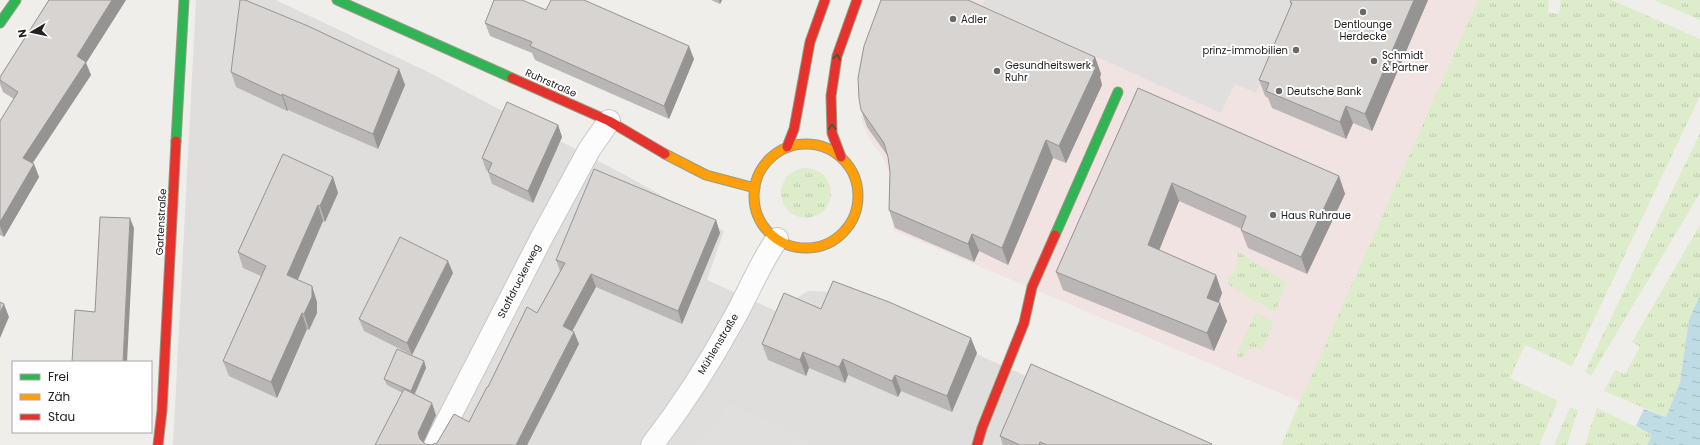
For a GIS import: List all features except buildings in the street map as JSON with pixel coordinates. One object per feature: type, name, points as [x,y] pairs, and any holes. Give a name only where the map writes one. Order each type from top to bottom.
[{"type":"main road","points":[[0,23],[16,0]]},
{"type":"main road","name":"Gartenstraße","points":[[158,445],[162,410],[184,0]]},
{"type":"main road","name":"Ruhrstraße","points":[[337,0],[609,121],[650,146],[706,175],[755,188]]},
{"type":"main road","points":[[787,147],[794,129],[810,42],[825,0]]},
{"type":"main road","points":[[841,157],[826,147],[812,144],[787,147],[771,157],[760,171],[755,188],[756,208],[763,226],[777,239],[799,246],[819,246],[839,235],[850,223],[856,209],[858,190],[853,173],[841,157],[832,133],[831,96],[837,56],[850,16],[857,0]]},
{"type":"main road","points":[[977,445],[982,428],[1024,324],[1032,287],[1118,92]]},
{"type":"street","name":"Stoffdruckerweg","points":[[435,445],[542,236],[589,150],[609,121]]},
{"type":"street","name":"Mühlenstraße","points":[[652,445],[670,422],[733,322],[766,255],[777,239]]},
{"type":"shaded area","points":[[196,0],[276,0],[428,72],[629,177],[724,231],[707,280],[776,311],[808,291],[837,292],[1181,445],[173,445]]},
{"type":"shaded area","points":[[892,0],[1478,0],[1301,402],[893,230],[891,177],[882,156],[869,138],[862,122],[861,97]]},
{"type":"shaded area","points":[[985,0],[1297,0],[1256,93],[1235,84],[1221,113],[982,5]]},
{"type":"shaded area","points":[[727,403],[818,444],[692,445],[717,425]]},
{"type":"green space","points":[[1478,0],[1549,0],[1548,12],[1559,14],[1561,0],[1612,0],[1700,39],[1700,96],[1572,366],[1525,345],[1510,378],[1558,401],[1539,445],[1281,445]]},
{"type":"green space","points":[[1654,0],[1700,0],[1700,20]]},
{"type":"green space","points":[[1700,133],[1700,193],[1591,376],[1585,372]]},
{"type":"green space","points":[[811,168],[816,169],[824,175],[830,183],[830,203],[824,211],[816,217],[801,218],[796,217],[788,211],[782,203],[781,188],[782,183],[788,175],[796,169]]},
{"type":"green space","points":[[1700,225],[1700,295],[1689,320],[1680,382],[1666,417],[1604,391],[1615,370],[1625,374],[1640,347],[1632,342]]},
{"type":"green space","points":[[1237,251],[1286,282],[1276,310],[1270,310],[1229,285],[1227,277],[1236,269],[1238,259]]},
{"type":"green space","points":[[1256,312],[1273,323],[1262,350],[1252,346],[1251,350],[1247,349],[1242,358],[1236,355]]},
{"type":"green space","points":[[1570,407],[1578,410],[1567,445],[1554,445]]},
{"type":"green space","points":[[1597,408],[1652,435],[1647,445],[1585,445]]},
{"type":"water","points":[[1700,295],[1700,445],[1647,445],[1652,435],[1636,426],[1644,409],[1666,417],[1680,382],[1689,320]]},
{"type":"traffic: fast","points":[[0,23],[16,0]]},
{"type":"traffic: fast","points":[[176,141],[184,0]]},
{"type":"traffic: fast","points":[[337,0],[512,78]]},
{"type":"traffic: fast","points":[[1055,235],[1118,92]]},
{"type":"traffic: slow","points":[[806,144],[826,148],[835,153],[849,167],[854,176],[858,196],[854,216],[849,225],[835,239],[826,244],[806,248],[786,244],[777,239],[763,225],[758,216],[754,196],[758,176],[763,167],[777,153],[786,148],[806,144]]},
{"type":"traffic: slow","points":[[665,154],[706,175],[755,188]]},
{"type":"traffic: jam","points":[[787,147],[794,129],[810,42],[825,0]]},
{"type":"traffic: jam","points":[[841,157],[832,133],[831,96],[837,56],[857,0]]},
{"type":"traffic: jam","points":[[512,78],[609,121],[665,154]]},
{"type":"traffic: jam","points":[[158,445],[162,410],[176,141]]},
{"type":"traffic: jam","points":[[977,445],[982,428],[1024,323],[1032,287],[1055,235]]},
{"type":"place","name":"Dentlounge Herdecke","points":[[1363,12]]},
{"type":"place","name":"Adler","points":[[953,19]]},
{"type":"place","name":"prinz-immobilien","points":[[1296,50]]},
{"type":"place","name":"Schmidt & Partner","points":[[1374,61]]},
{"type":"place","name":"Gesundheitswerk Ruhr","points":[[997,71]]},
{"type":"place","name":"Deutsche Bank","points":[[1279,91]]},
{"type":"place","name":"Haus Ruhraue","points":[[1273,215]]}]
